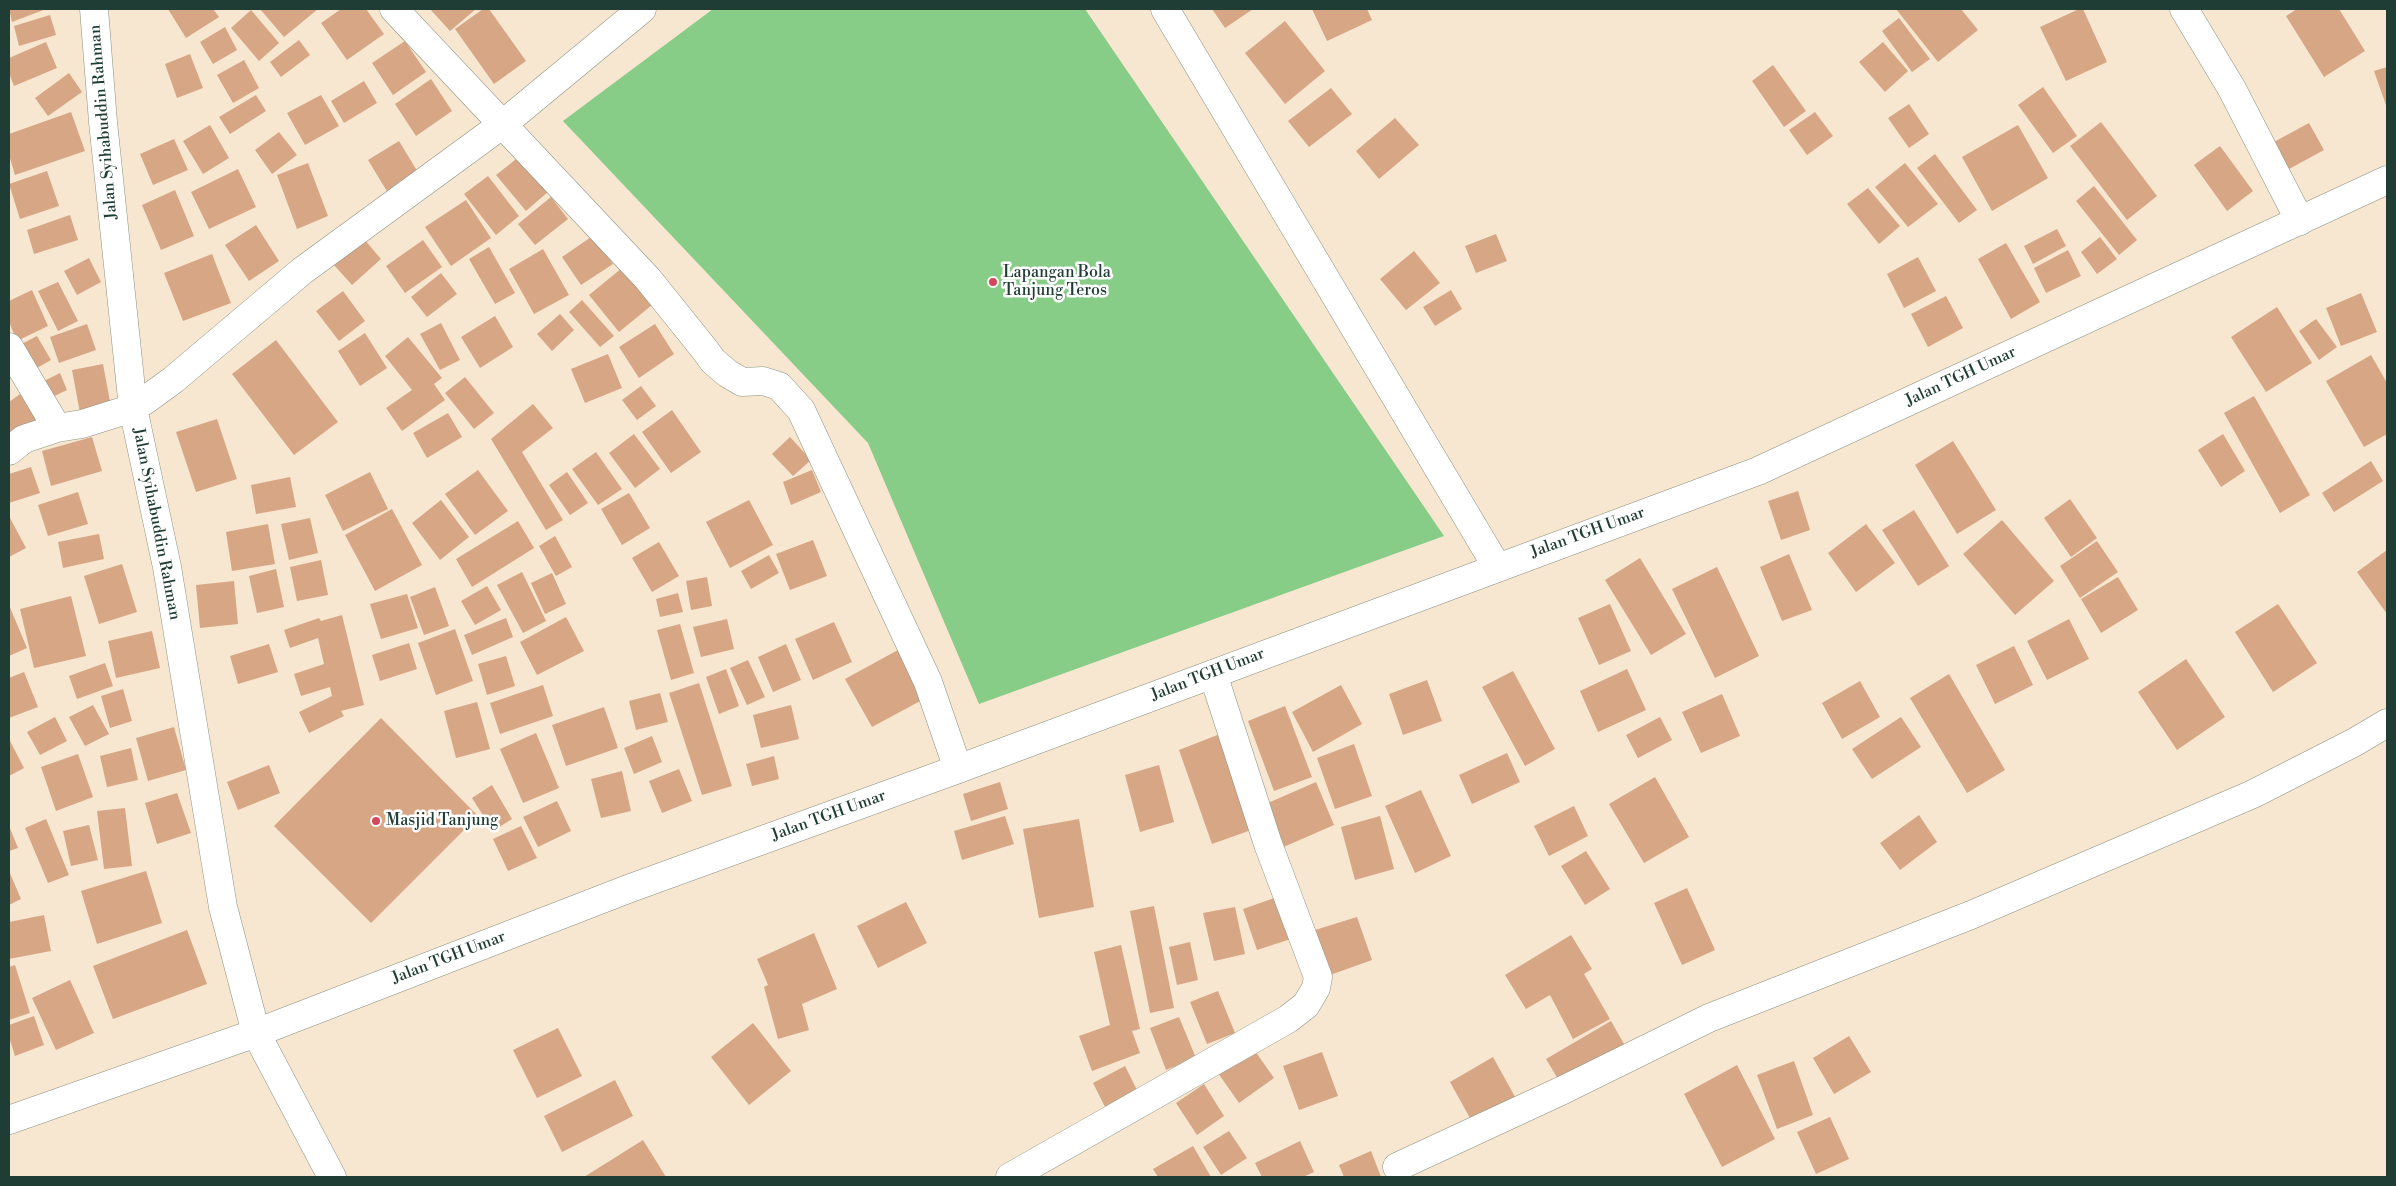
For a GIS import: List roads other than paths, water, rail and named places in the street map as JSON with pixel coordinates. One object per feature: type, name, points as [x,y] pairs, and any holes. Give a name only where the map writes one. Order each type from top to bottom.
[{"type":"street","name":"Jalan Syihabuddin Rahman","points":[[94,9],[103,122],[133,408],[167,567],[223,907],[256,1033],[332,1177]]},
{"type":"street","points":[[394,9],[648,279],[712,361],[742,382],[763,381],[779,386],[801,410],[928,682],[958,769]]},
{"type":"street","points":[[9,451],[24,440],[57,428],[82,424],[133,408],[173,380],[272,295],[333,246],[503,124],[642,9]]},
{"type":"street","points":[[1165,9],[1498,567]]},
{"type":"street","points":[[2184,9],[2232,89],[2300,221]]},
{"type":"street","name":"Jalan TGH Umar","points":[[9,1120],[256,1033],[628,889],[958,769],[1758,471],[2387,180]]},
{"type":"street","points":[[9,347],[57,428]]},
{"type":"street","points":[[1010,1177],[1288,1019],[1306,1005],[1316,988],[1318,977],[1268,844],[1213,674]]},
{"type":"street","points":[[1397,1166],[1554,1094],[1709,1018],[1972,915],[2253,794],[2355,742],[2387,723]]},
{"type":"place","name":"Lapangan Bola Tanjung Teros","points":[[993,282]]},
{"type":"place","name":"Masjid Tanjung","points":[[376,821]]}]
